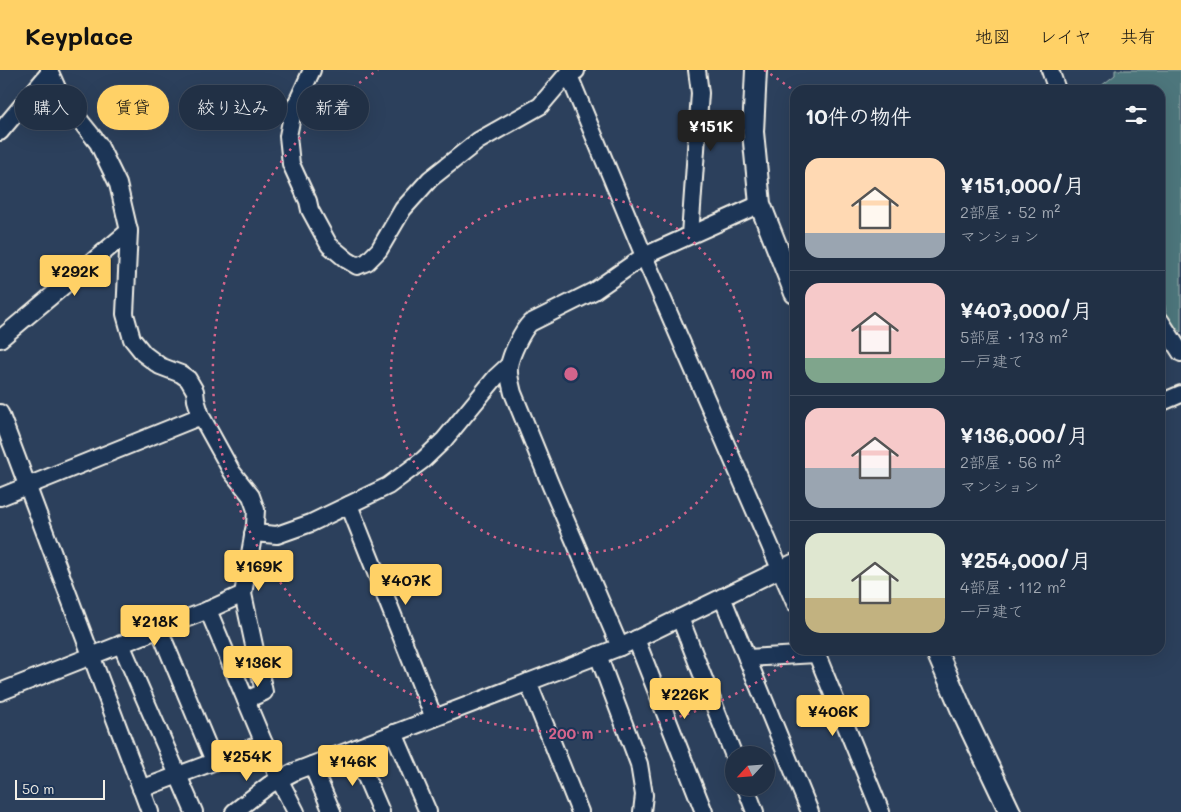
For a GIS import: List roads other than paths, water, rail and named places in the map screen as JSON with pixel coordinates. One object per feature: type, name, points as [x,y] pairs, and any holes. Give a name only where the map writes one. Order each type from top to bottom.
[{"type":"main road","points":[[756,70],[753,132],[760,204],[790,280]]},
{"type":"main road","points":[[938,655],[963,713],[1010,812]]},
{"type":"street","points":[[234,812],[279,779],[620,647],[788,566],[644,256],[573,72],[540,106],[478,142],[430,179],[403,209],[379,250],[367,262],[357,266],[329,245],[310,210],[308,201],[291,164],[288,136],[293,111],[312,70]]},
{"type":"street","points":[[690,235],[700,93],[697,70]]},
{"type":"street","points":[[1050,70],[1055,85]]},
{"type":"street","points":[[0,132],[49,71],[62,97],[98,143],[118,184],[129,231],[125,314],[132,339],[144,354],[160,366],[181,374],[188,379],[195,391],[201,416],[232,472],[251,496],[256,510],[256,525],[243,594],[264,692],[246,700]]},
{"type":"street","points":[[253,533],[278,534],[311,523],[388,486],[423,460],[444,440],[496,377],[509,365],[524,329],[530,323],[594,291],[644,256],[760,204]]},
{"type":"street","points":[[0,339],[129,231]]},
{"type":"street","points":[[1165,328],[1181,352]]},
{"type":"street","points":[[509,365],[513,394],[620,647]]},
{"type":"street","points":[[1165,402],[1181,394]]},
{"type":"street","points":[[0,413],[150,812]]},
{"type":"street","points":[[0,497],[201,416]]},
{"type":"street","points":[[349,505],[434,718]]},
{"type":"street","points":[[0,692],[208,610],[243,594]]},
{"type":"street","points":[[722,597],[810,812]]},
{"type":"street","points":[[208,610],[279,779],[296,812]]},
{"type":"street","points":[[680,618],[730,746]]},
{"type":"street","points":[[160,629],[214,761]]},
{"type":"street","points":[[636,639],[704,812]]},
{"type":"street","points":[[121,644],[194,812]]},
{"type":"street","points":[[747,658],[790,654]]},
{"type":"street","points":[[598,655],[639,764],[644,795],[642,812]]},
{"type":"street","points":[[816,655],[881,812]]},
{"type":"street","points":[[528,682],[580,812]]},
{"type":"street","points":[[394,733],[428,812]]},
{"type":"street","points":[[141,789],[264,742]]},
{"type":"street","points":[[354,749],[381,812]]},
{"type":"street","points":[[312,765],[332,812]]},
{"type":"street","points":[[749,796],[755,812]]}]
